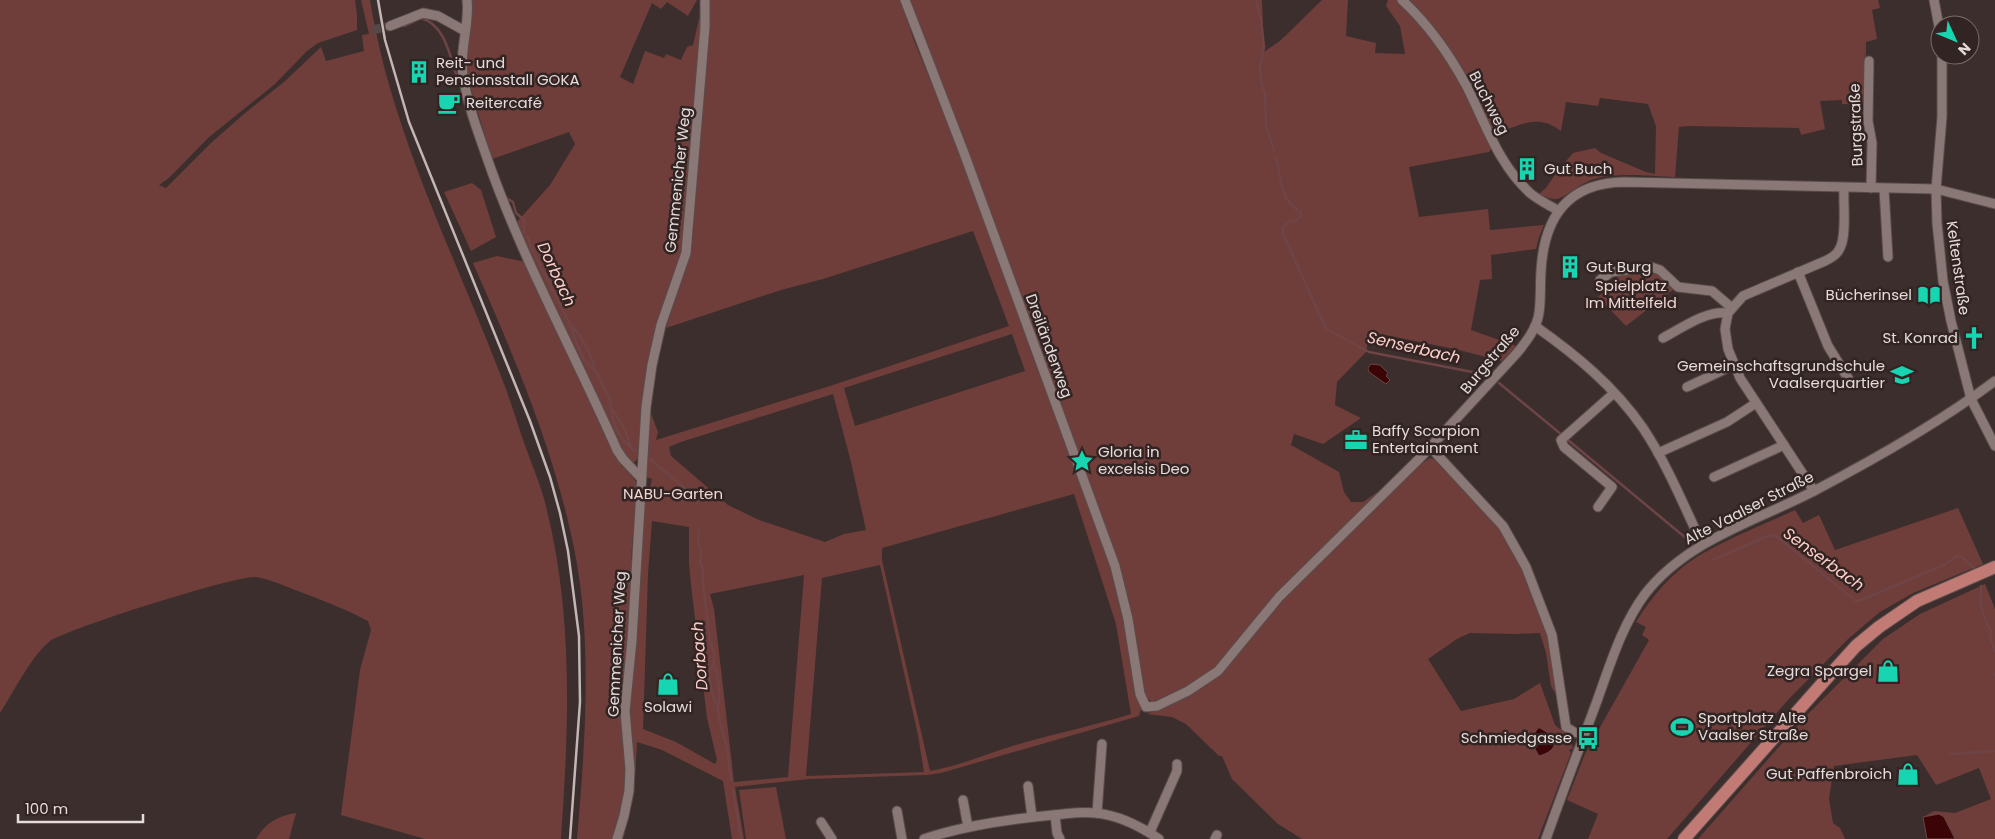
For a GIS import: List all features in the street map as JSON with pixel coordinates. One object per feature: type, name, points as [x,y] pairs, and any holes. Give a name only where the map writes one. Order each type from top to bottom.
[{"type":"main road","points":[[1684,839],[1856,646],[1893,616],[1917,601],[1995,567]]},
{"type":"street","points":[[467,0],[468,14],[462,62],[465,87],[477,128],[510,220],[617,450],[622,459],[641,478]]},
{"type":"street","name":"Gemmenicher Weg","points":[[617,839],[629,791],[630,769],[625,711],[632,640],[646,407],[652,365],[661,325],[686,253],[705,27],[705,0]]},
{"type":"street","name":"Dreiländerweg","points":[[905,0],[964,153],[1115,566],[1128,620],[1140,694],[1146,707]]},
{"type":"street","name":"Buchweg","points":[[1402,0],[1420,17],[1448,55],[1504,161],[1531,194],[1559,211]]},
{"type":"street","points":[[1934,0],[1937,15]]},
{"type":"street","points":[[390,26],[423,13],[438,16],[465,31]]},
{"type":"street","name":"Burgstraße","points":[[1869,61],[1868,121],[1872,143],[1871,188]]},
{"type":"street","name":"Keltenstraße","points":[[1942,65],[1942,117],[1936,190],[1937,223],[1943,281],[1971,399],[1995,446]]},
{"type":"street","name":"Burgstraße","points":[[1146,707],[1157,706],[1188,691],[1218,671],[1279,597],[1430,447],[1517,353],[1535,326],[1539,313],[1544,246],[1549,227],[1559,211],[1577,193],[1592,186],[1612,182],[1871,188],[1936,190],[1995,204]]},
{"type":"street","points":[[1814,491],[1734,366],[1728,349],[1725,329],[1730,311],[1750,292],[1825,262],[1836,254],[1840,248],[1843,236],[1844,188]]},
{"type":"street","points":[[1884,189],[1888,257]]},
{"type":"street","points":[[1600,280],[1611,272],[1651,267],[1660,270],[1678,287],[1712,291],[1730,311]]},
{"type":"street","points":[[1798,272],[1828,346],[1851,382]]},
{"type":"street","points":[[1663,338],[1709,315],[1730,311]]},
{"type":"street","points":[[1535,326],[1582,361],[1614,393],[1644,430],[1658,453],[1702,544]]},
{"type":"street","points":[[1687,387],[1734,366]]},
{"type":"street","name":"Alte Vaalser Straße","points":[[1546,839],[1618,645],[1637,607],[1658,579],[1702,544],[1814,491],[1930,426],[1995,381]]},
{"type":"street","points":[[1598,507],[1612,487],[1564,447],[1561,440],[1614,393]]},
{"type":"street","points":[[1658,453],[1727,422],[1756,403]]},
{"type":"street","points":[[1714,476],[1784,445]]},
{"type":"street","points":[[1430,447],[1487,507],[1514,544],[1532,582],[1552,635],[1566,726],[1574,732],[1584,735]]},
{"type":"street","points":[[1097,813],[1102,744]]},
{"type":"street","points":[[1150,832],[1177,770],[1177,764]]},
{"type":"street","points":[[1028,786],[1032,817]]},
{"type":"street","points":[[963,800],[968,827]]},
{"type":"street","points":[[898,811],[902,839]]},
{"type":"street","points":[[924,839],[968,827],[1032,817],[1097,813],[1127,821],[1150,832],[1159,839]]},
{"type":"street","points":[[1055,815],[1057,834],[1060,839]]},
{"type":"street","points":[[821,822],[832,839]]},
{"type":"green space","points":[[0,0],[355,0],[357,30],[318,43],[307,51],[275,84],[208,138],[169,178],[159,185],[166,188],[211,143],[284,82],[321,47],[326,61],[364,51],[362,35],[369,34],[361,0],[370,0],[392,96],[425,189],[505,388],[543,495],[553,538],[560,580],[567,666],[566,753],[561,839],[425,839],[341,815],[360,670],[371,630],[368,621],[276,582],[261,578],[242,579],[187,593],[87,626],[50,641],[36,655],[0,713]]},
{"type":"green space","points":[[469,0],[697,0],[688,16],[667,2],[661,9],[652,3],[620,77],[633,84],[645,51],[664,58],[666,54],[681,60],[687,47],[693,45],[699,19],[702,19],[683,252],[670,290],[639,456],[635,462],[631,462],[618,445],[516,223],[550,185],[575,144],[569,132],[492,159],[465,70]]},
{"type":"green space","name":"NABU-Garten","points":[[710,0],[901,0],[913,38],[960,154],[1113,573],[1125,619],[1141,709],[1139,716],[941,773],[809,779],[735,787],[744,839],[732,839],[723,781],[662,750],[637,742],[634,795],[623,839],[577,839],[583,767],[586,693],[584,619],[574,548],[566,511],[544,439],[518,368],[473,263],[497,256],[526,262],[619,459],[637,483],[631,560],[639,561],[640,535],[646,490],[650,488],[652,479],[646,477],[650,411],[658,432],[656,440],[830,386],[1009,326],[973,231],[823,279],[781,290],[666,328],[690,254],[694,226],[694,196]],"holes":[[[1012,334],[1025,371],[855,426],[844,388]],[[833,394],[866,530],[844,534],[825,542],[759,520],[728,505],[671,456],[669,447]],[[1074,494],[1116,624],[1131,714],[1026,742],[930,771],[882,560],[882,548]],[[652,521],[689,527],[691,585],[707,718],[717,760],[715,764],[676,742],[643,729],[648,574]],[[880,565],[918,735],[924,772],[806,776],[822,578]],[[804,575],[788,777],[734,782],[714,609],[710,594]]]},
{"type":"green space","points":[[910,0],[1262,0],[1264,52],[1281,40],[1322,0],[1348,0],[1346,36],[1376,43],[1375,53],[1405,54],[1400,26],[1386,6],[1388,0],[1878,0],[1880,8],[1872,10],[1877,39],[1866,42],[1865,105],[1842,104],[1842,100],[1820,101],[1825,129],[1801,135],[1799,128],[1679,127],[1675,177],[1634,175],[1603,177],[1589,181],[1557,199],[1539,194],[1546,188],[1573,153],[1595,148],[1601,153],[1655,174],[1656,126],[1648,104],[1600,98],[1598,106],[1566,102],[1561,131],[1545,123],[1529,122],[1495,134],[1495,144],[1489,152],[1409,167],[1419,217],[1488,209],[1490,230],[1544,225],[1536,249],[1491,255],[1492,279],[1480,280],[1471,330],[1516,346],[1502,361],[1455,349],[1370,332],[1366,352],[1337,382],[1335,405],[1361,418],[1323,444],[1294,434],[1291,445],[1339,472],[1344,492],[1351,502],[1363,502],[1376,493],[1399,485],[1417,467],[1430,458],[1436,460],[1494,521],[1515,555],[1534,594],[1549,640],[1558,698],[1551,686],[1546,653],[1540,633],[1470,633],[1457,639],[1428,659],[1461,711],[1514,699],[1540,683],[1555,725],[1560,729],[1567,729],[1573,748],[1569,750],[1571,753],[1538,839],[1302,839],[1278,824],[1232,779],[1222,756],[1219,756],[1186,724],[1172,717],[1147,714],[1181,699],[1174,693],[1152,702],[1144,696],[1130,618],[967,151]]},
{"type":"green space","points":[[472,183],[481,190],[496,237],[471,251],[444,192]]},
{"type":"green space","name":"Spielplatz Im Mittelfeld","points":[[1649,269],[1659,274],[1674,289],[1626,326],[1598,297],[1620,275]]},
{"type":"green space","points":[[1958,508],[1983,564],[1913,593],[1880,612],[1848,639],[1788,700],[1667,839],[1588,839],[1598,814],[1567,800],[1585,754],[1649,640],[1642,635],[1646,627],[1636,622],[1657,592],[1670,578],[1684,566],[1709,550],[1795,510],[1803,523],[1819,515],[1835,550]]},
{"type":"green space","points":[[1985,584],[1995,609],[1995,839],[1955,839],[1952,831],[1939,814],[1923,817],[1934,811],[1955,813],[1991,799],[1979,768],[1936,785],[1917,755],[1834,766],[1829,799],[1833,823],[1840,828],[1845,839],[1698,839],[1806,716],[1883,639],[1920,614]]},
{"type":"green space","points":[[776,787],[786,839],[746,839],[739,790]]},
{"type":"green space","points":[[296,813],[289,839],[256,839],[273,821]]},
{"type":"shaded area","points":[[1371,364],[1380,365],[1388,373],[1386,376],[1390,380],[1386,384],[1369,372],[1368,368]]},
{"type":"shaded area","points":[[1538,728],[1550,734],[1555,743],[1551,750],[1539,756],[1535,749],[1540,742],[1537,735],[1534,734]]},
{"type":"shaded area","points":[[1939,814],[1944,817],[1955,839],[1927,839],[1923,817]]},
{"type":"waterway","name":"Senserbach","points":[[1256,0],[1261,20],[1264,47],[1260,68],[1265,95],[1266,125],[1274,151]]},
{"type":"waterway","name":"Dorbach","points":[[404,26],[421,18],[436,28],[446,43],[458,80]]},
{"type":"waterway","name":"Senserbach","points":[[1276,157],[1285,195],[1294,207],[1301,212],[1296,221],[1290,221],[1283,227],[1283,234],[1326,329],[1369,352],[1488,375]]},
{"type":"waterway","name":"Dorbach","points":[[508,199],[513,202],[516,213],[524,220],[524,233]]},
{"type":"waterway","name":"Dorbach","points":[[528,237],[530,245],[571,326],[584,360],[595,370],[610,399],[616,429],[624,441],[635,451]]},
{"type":"waterway","points":[[571,326],[586,346],[595,370]]},
{"type":"waterway","name":"Senserbach","points":[[1499,383],[1562,435]]},
{"type":"waterway","points":[[613,410],[625,430],[631,447]]},
{"type":"waterway","name":"Senserbach","points":[[1568,440],[1687,539]]},
{"type":"waterway","name":"Dorbach","points":[[650,459],[696,497],[697,503]]},
{"type":"waterway","name":"Dorbach","points":[[699,528],[700,562],[703,569],[710,641],[714,653],[714,665],[709,671],[712,694],[718,706],[719,721],[727,749],[731,780]]},
{"type":"waterway","name":"Senserbach","points":[[1713,560],[1770,535],[1776,536],[1856,601],[1944,565],[1957,556],[1962,557],[1974,568]]},
{"type":"waterway","name":"Senserbach","points":[[1981,586],[1981,606],[1991,631],[1990,637],[1995,651]]},
{"type":"waterway","points":[[714,665],[719,685],[718,706]]},
{"type":"waterway","points":[[1950,754],[1995,751]]},
{"type":"waterway","name":"Dorbach","points":[[733,790],[741,839]]},
{"type":"tunnel","points":[[372,30],[390,26]]},
{"type":"railway","points":[[378,0],[385,40],[409,122],[530,421],[550,477],[560,513],[568,551],[579,636],[580,702],[570,839]]},
{"type":"place","name":"Reit- und Pensionsstall GOKA","points":[[419,72]]},
{"type":"place","name":"Reitercafé","points":[[449,103]]},
{"type":"place","name":"Gut Buch","points":[[1527,169]]},
{"type":"place","name":"Gut Burg","points":[[1570,267]]},
{"type":"place","name":"Bücherinsel","points":[[1929,295]]},
{"type":"place","name":"St. Konrad","points":[[1974,338]]},
{"type":"place","name":"Gemeinschaftsgrundschule Vaalserquartier","points":[[1902,375]]},
{"type":"place","name":"Baffy Scorpion Entertainment","points":[[1356,440]]},
{"type":"place","name":"Gloria in excelsis Deo","points":[[1082,461]]},
{"type":"place","name":"Zegra Spargel","points":[[1888,671]]},
{"type":"place","name":"Solawi","points":[[668,684]]},
{"type":"place","name":"Sportplatz Alte Vaalser Straße","points":[[1682,727]]},
{"type":"place","name":"Schmiedgasse","points":[[1588,738]]},
{"type":"place","name":"Gut Paffenbroich","points":[[1908,774]]}]
